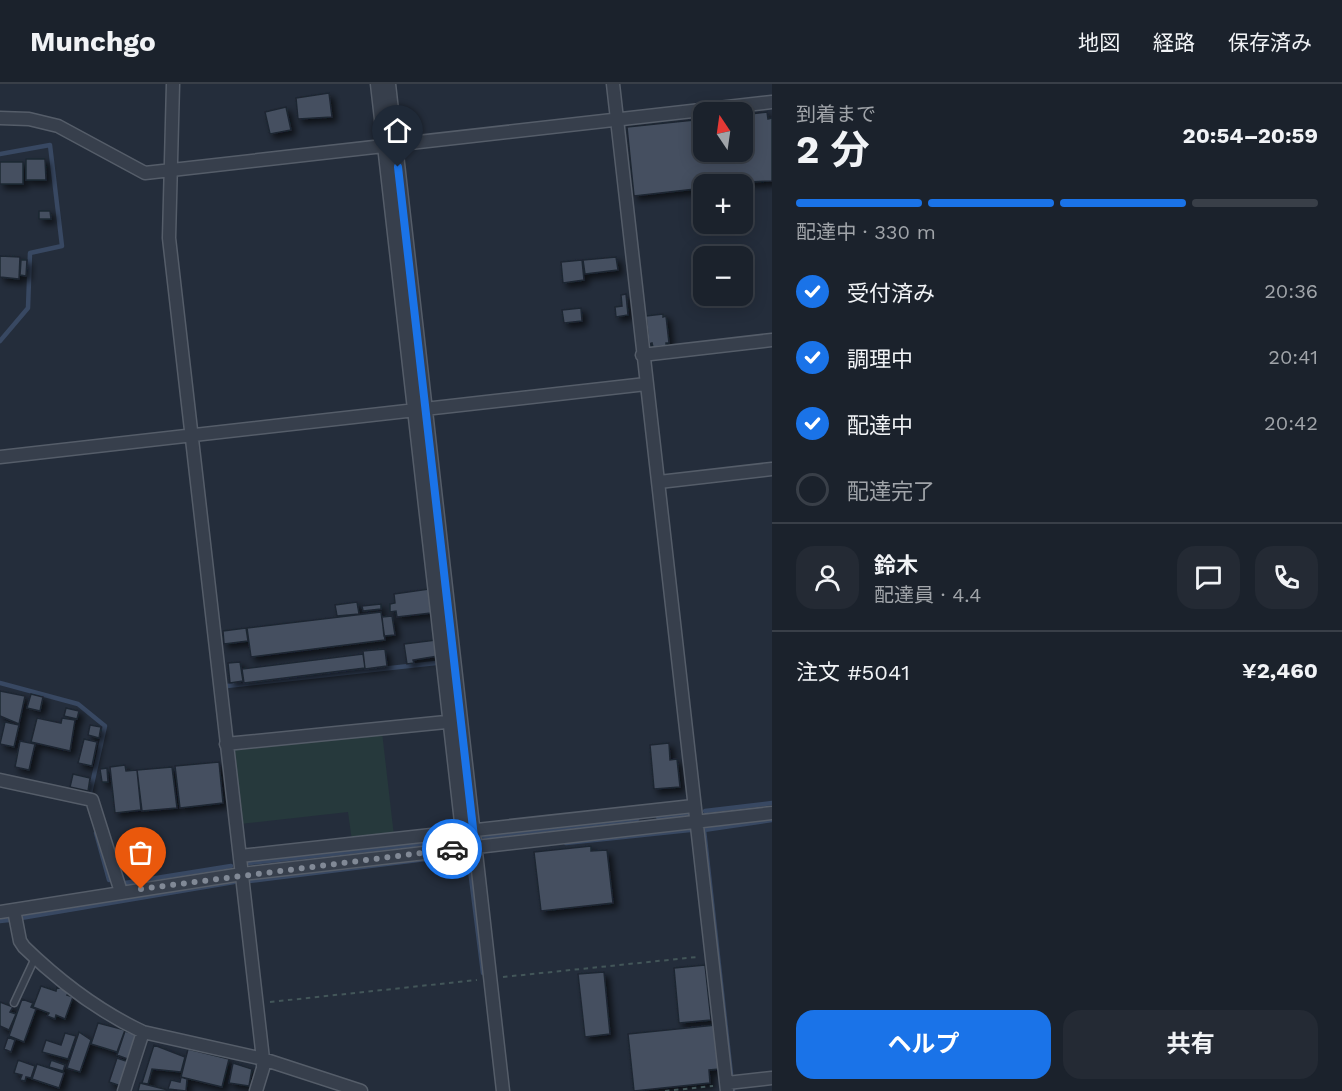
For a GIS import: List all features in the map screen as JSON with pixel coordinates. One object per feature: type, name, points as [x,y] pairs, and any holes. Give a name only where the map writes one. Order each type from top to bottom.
[{"type":"street","points":[[173,84],[169,238],[263,1059],[263,1068],[256,1091]]},
{"type":"street","points":[[377,84],[390,146],[468,831],[475,846],[503,1091]]},
{"type":"street","points":[[389,84],[390,146]]},
{"type":"street","points":[[613,84],[642,355],[659,482],[693,806],[727,1086],[772,1078]]},
{"type":"street","points":[[0,118],[29,118],[58,126],[131,168],[145,173],[772,102]]},
{"type":"street","points":[[642,355],[772,340]]},
{"type":"street","points":[[0,457],[646,384]]},
{"type":"street","points":[[659,482],[772,469]]},
{"type":"street","points":[[226,744],[455,721]]},
{"type":"street","points":[[0,780],[92,800],[121,892]]},
{"type":"street","points":[[240,856],[693,806]]},
{"type":"street","points":[[0,912],[242,874],[772,813]]},
{"type":"street","points":[[14,910],[20,941],[35,958],[85,999],[143,1032],[263,1059],[361,1091]]},
{"type":"street","points":[[124,1091],[143,1032]]},
{"type":"lane","points":[[14,1003],[35,958]]},
{"type":"path","points":[[665,1091],[727,1086]]},
{"type":"shaded area","points":[[382,732],[394,836],[352,841],[348,812],[240,824],[232,752],[238,747]]},
{"type":"building","points":[[329,93],[332,117],[298,119],[296,98]]},
{"type":"building","points":[[286,107],[291,130],[270,134],[265,112]]},
{"type":"building","points":[[767,112],[768,119],[772,118],[772,181],[753,182],[753,174],[693,174],[693,189],[634,196],[627,127],[693,120],[693,162],[753,162],[753,114]]},
{"type":"building","points":[[26,159],[45,159],[46,180],[26,180]]},
{"type":"building","points":[[0,162],[23,162],[23,184],[0,184]]},
{"type":"building","points":[[39,211],[50,211],[51,219],[39,219]]},
{"type":"building","points":[[0,256],[20,257],[19,279],[0,277]]},
{"type":"building","points":[[616,257],[618,270],[585,274],[583,260]]},
{"type":"building","points":[[21,260],[27,260],[26,276],[20,275]]},
{"type":"building","points":[[582,260],[584,280],[563,283],[561,262]]},
{"type":"building","points":[[626,294],[628,315],[616,317],[615,307],[622,306],[621,295]]},
{"type":"building","points":[[581,308],[582,321],[564,323],[562,310]]},
{"type":"building","points":[[663,314],[663,317],[666,316],[669,343],[666,343],[666,346],[653,347],[652,343],[649,344],[646,316]]},
{"type":"building","points":[[429,589],[431,613],[397,617],[396,611],[390,612],[390,604],[395,603],[394,594]]},
{"type":"building","points":[[357,602],[359,614],[337,616],[335,605]]},
{"type":"building","points":[[381,604],[381,609],[363,611],[362,606]]},
{"type":"building","points":[[381,612],[385,640],[251,657],[247,628]]},
{"type":"building","points":[[392,616],[395,635],[384,636],[382,617]]},
{"type":"building","points":[[246,628],[248,641],[224,644],[223,631]]},
{"type":"building","points":[[436,640],[438,656],[413,660],[414,663],[407,664],[404,644]]},
{"type":"building","points":[[385,649],[387,666],[365,669],[363,651]]},
{"type":"building","points":[[363,654],[365,668],[244,683],[242,669]]},
{"type":"building","points":[[240,662],[243,681],[230,683],[228,663]]},
{"type":"building","points":[[0,691],[25,696],[19,724],[0,716]]},
{"type":"building","points":[[31,694],[43,697],[40,711],[27,708]]},
{"type":"building","points":[[66,708],[79,711],[77,719],[64,716]]},
{"type":"building","points":[[37,718],[61,723],[62,718],[75,720],[70,751],[31,742]]},
{"type":"building","points":[[5,722],[19,725],[14,747],[0,744]]},
{"type":"building","points":[[90,725],[101,727],[99,738],[88,735]]},
{"type":"building","points":[[84,739],[97,742],[92,766],[78,763]]},
{"type":"building","points":[[20,741],[35,744],[29,770],[15,767]]},
{"type":"building","points":[[669,743],[670,760],[677,759],[680,787],[654,789],[650,745]]},
{"type":"building","points":[[219,762],[223,803],[180,808],[175,766]]},
{"type":"building","points":[[125,765],[126,771],[137,770],[141,810],[115,813],[110,767]]},
{"type":"building","points":[[172,767],[177,808],[142,811],[137,770]]},
{"type":"building","points":[[107,768],[108,782],[102,782],[100,769]]},
{"type":"building","points":[[73,774],[90,778],[88,791],[70,787]]},
{"type":"building","points":[[591,846],[591,851],[607,850],[613,903],[541,911],[534,852]]},
{"type":"building","points":[[705,965],[711,1020],[679,1023],[674,968]]},
{"type":"building","points":[[604,972],[610,1034],[585,1037],[578,974]]},
{"type":"building","points":[[41,986],[56,991],[57,987],[69,991],[67,995],[73,997],[65,1019],[56,1015],[55,1019],[47,1016],[49,1013],[33,1007]]},
{"type":"building","points":[[22,999],[33,1003],[31,1007],[36,1009],[24,1042],[9,1036]]},
{"type":"building","points":[[0,1002],[13,1007],[10,1012],[16,1014],[9,1030],[0,1026]]},
{"type":"building","points":[[98,1023],[125,1030],[117,1052],[91,1044]]},
{"type":"building","points":[[716,1025],[720,1069],[709,1070],[710,1083],[634,1091],[628,1034]]},
{"type":"building","points":[[125,1031],[138,1035],[130,1060],[117,1055]]},
{"type":"building","points":[[79,1032],[91,1040],[80,1072],[67,1068]]},
{"type":"building","points":[[65,1033],[76,1036],[68,1059],[42,1052],[46,1040],[61,1045]]},
{"type":"building","points":[[8,1037],[15,1040],[11,1052],[4,1049]]},
{"type":"building","points":[[154,1045],[185,1057],[181,1072],[152,1069],[148,1084],[142,1083]]},
{"type":"building","points":[[188,1049],[229,1059],[222,1087],[181,1077]]},
{"type":"building","points":[[117,1058],[129,1062],[121,1086],[109,1082]]},
{"type":"building","points":[[18,1060],[35,1066],[31,1078],[26,1077],[25,1081],[20,1080],[22,1075],[14,1073]]},
{"type":"building","points":[[51,1060],[65,1065],[63,1071],[49,1067]]},
{"type":"building","points":[[233,1063],[252,1069],[249,1086],[229,1083]]},
{"type":"building","points":[[37,1064],[64,1073],[59,1088],[32,1079]]},
{"type":"building","points":[[181,1077],[187,1079],[186,1091],[168,1089],[171,1080],[180,1082]]},
{"type":"building","points":[[140,1083],[172,1091],[138,1091]]},
{"type":"waterway","points":[[0,154],[50,145],[62,246],[30,253],[28,308],[0,341]]},
{"type":"waterway","points":[[227,686],[436,663]]},
{"type":"waterway","points":[[0,683],[78,704],[105,726],[90,793]]},
{"type":"waterway","points":[[705,811],[772,803]]},
{"type":"waterway","points":[[658,817],[688,813]]},
{"type":"waterway","points":[[482,837],[637,819]]},
{"type":"waterway","points":[[731,1074],[704,830],[772,820]]},
{"type":"waterway","points":[[566,843],[690,830]]},
{"type":"waterway","points":[[96,833],[109,880]]},
{"type":"waterway","points":[[249,863],[466,839]]},
{"type":"waterway","points":[[468,854],[483,973]]},
{"type":"waterway","points":[[249,881],[458,855]]},
{"type":"waterway","points":[[125,883],[231,866]]},
{"type":"waterway","points":[[21,918],[234,882]]},
{"type":"waterway","points":[[0,921],[9,920]]},
{"type":"way so far","points":[[141,889],[242,874],[452,849]]},
{"type":"route","points":[[398,167],[475,846],[452,849]]}]
